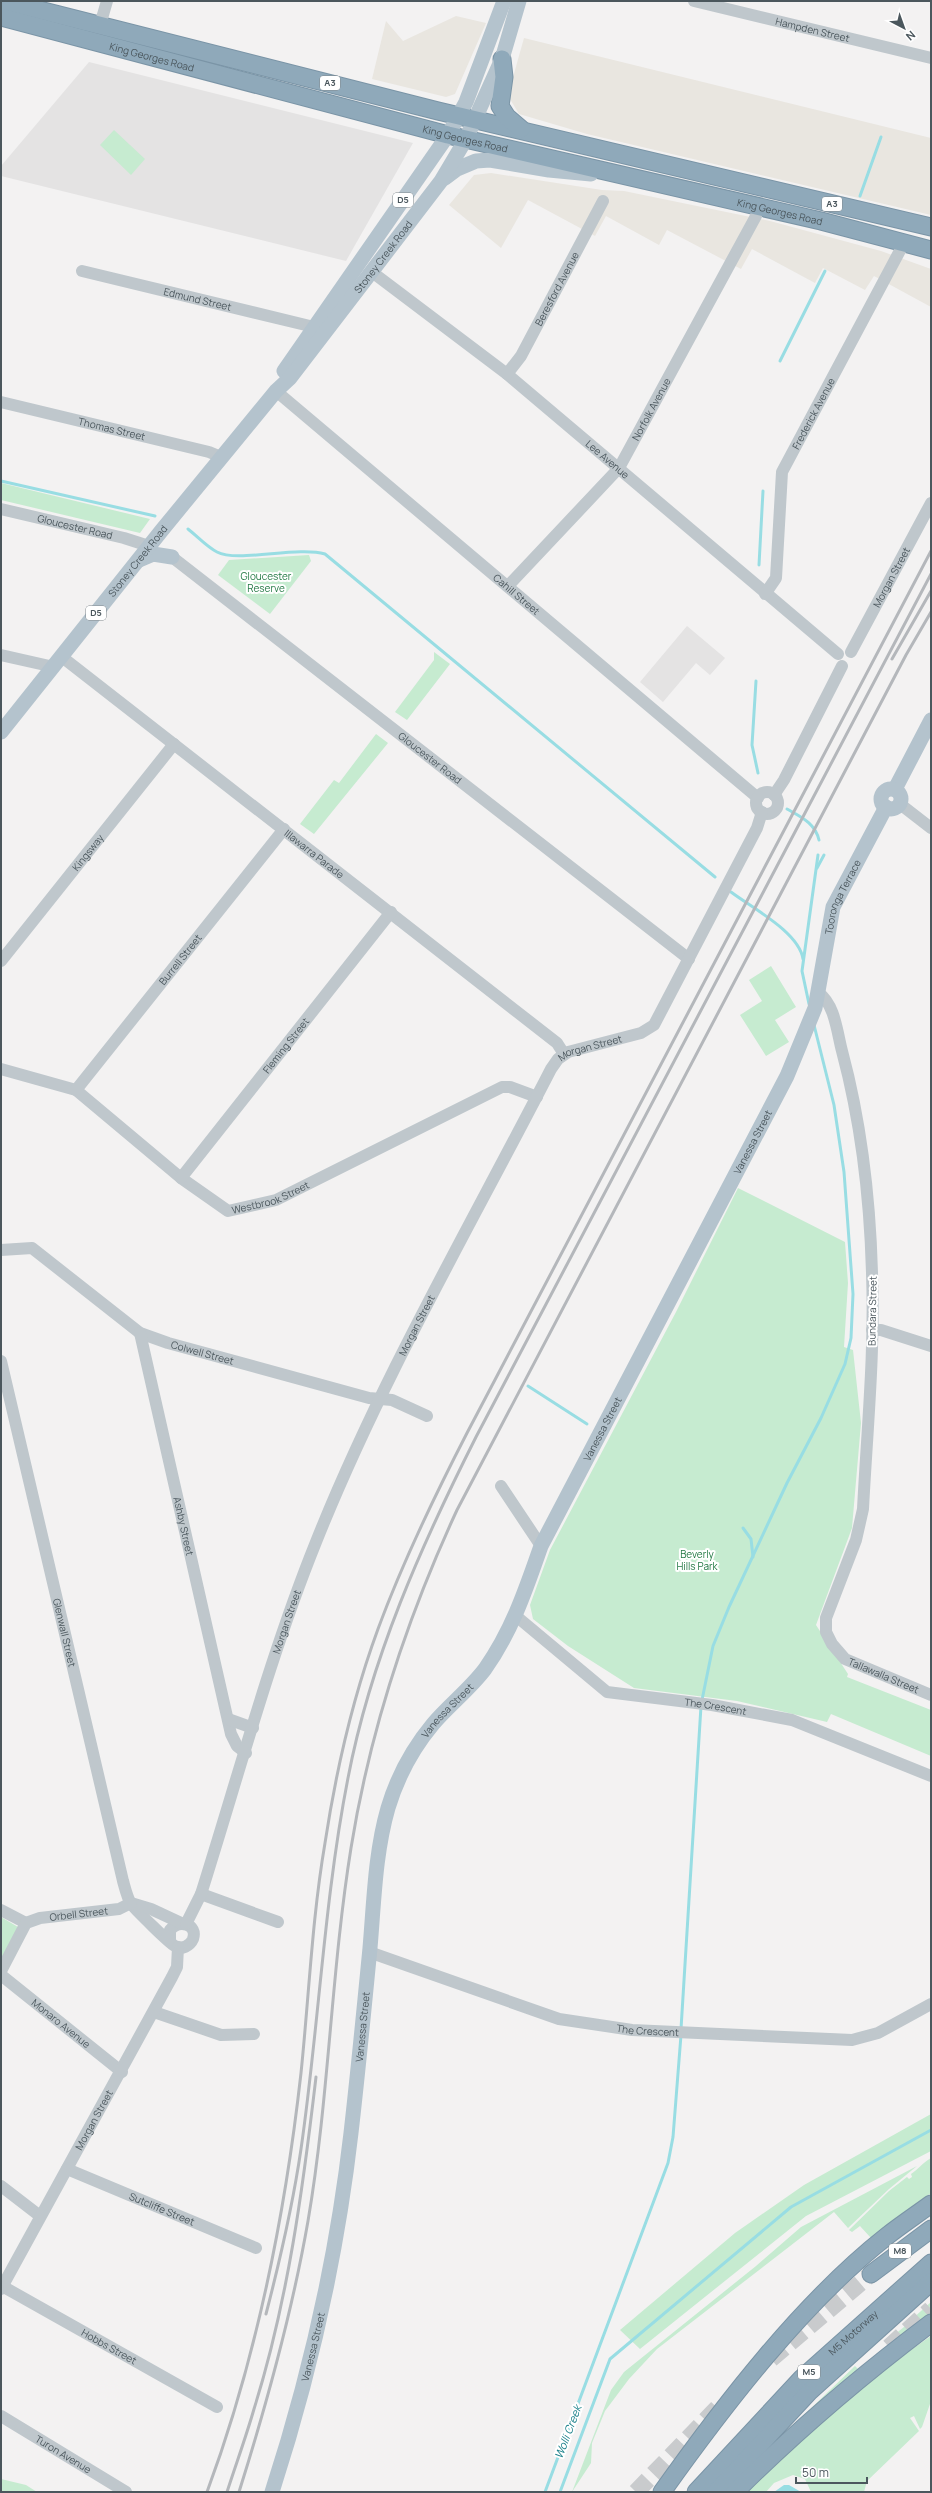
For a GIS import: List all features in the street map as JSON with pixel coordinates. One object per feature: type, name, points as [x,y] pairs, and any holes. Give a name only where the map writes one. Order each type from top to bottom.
[{"type":"highway","name":"King Georges Road","points":[[4,1],[438,111],[931,227]]},
{"type":"highway","name":"King Georges Road","points":[[1,17],[448,134],[758,206],[931,250]]},
{"type":"highway","points":[[502,59],[504,77],[500,106],[507,117],[523,130]]},
{"type":"highway","points":[[662,2492],[687,2457],[777,2344],[828,2288],[886,2236],[931,2204]]},
{"type":"highway","name":"M8","points":[[871,2274],[931,2229]]},
{"type":"highway","name":"M5 Motorway","points":[[696,2492],[802,2378],[931,2263]]},
{"type":"highway","name":"M5 Motorway","points":[[716,2492],[809,2392],[931,2282]]},
{"type":"highway","points":[[734,2492],[772,2455],[858,2381],[931,2323]]},
{"type":"main road","name":"Stoney Creek Road","points":[[1,732],[221,457],[276,391],[290,378],[441,181],[466,138],[471,89],[504,1]]},
{"type":"main road","name":"Stoney Creek Road","points":[[276,391],[282,373],[448,134],[467,117],[502,59],[519,1]]},
{"type":"main road","points":[[441,181],[457,169],[476,161],[490,160],[549,170],[619,173]]},
{"type":"main road","points":[[161,531],[172,557]]},
{"type":"main road","points":[[139,560],[153,554],[172,557]]},
{"type":"main road","points":[[893,805],[901,795],[894,789],[931,720]]},
{"type":"main road","name":"Tooronga Terrace","points":[[819,993],[833,906],[893,805]]},
{"type":"main road","name":"Vanessa Street","points":[[272,2492],[309,2366],[336,2236],[351,2134],[369,1952],[383,1833],[388,1808],[402,1772],[417,1746],[434,1723],[483,1671],[516,1616],[541,1546],[779,1093],[815,1008],[819,993]]},
{"type":"street","points":[[100,25],[106,1]]},
{"type":"street","name":"Hampden Street","points":[[694,1],[931,58]]},
{"type":"street","name":"Beresford Avenue","points":[[507,374],[521,356],[603,201]]},
{"type":"street","name":"Norfolk Avenue","points":[[508,586],[619,468],[756,216],[758,206]]},
{"type":"street","name":"Frederick Avenue","points":[[765,594],[776,578],[782,472],[904,243]]},
{"type":"street","name":"Edmund Street","points":[[82,271],[314,327]]},
{"type":"street","name":"Lee Avenue","points":[[372,272],[507,374],[765,594],[838,654]]},
{"type":"street","name":"Cahill Street","points":[[276,391],[758,798]]},
{"type":"street","name":"Thomas Street","points":[[1,402],[209,452],[221,457]]},
{"type":"street","name":"Morgan Street","points":[[851,652],[931,503]]},
{"type":"street","name":"Gloucester Road","points":[[1,509],[124,538],[149,546]]},
{"type":"street","name":"Gloucester Road","points":[[172,557],[688,959]]},
{"type":"street","points":[[774,795],[784,780],[842,666],[852,662],[851,652],[843,649],[838,654],[836,660],[842,666]]},
{"type":"street","points":[[1,655],[58,662]]},
{"type":"street","name":"Illawarra Parade","points":[[58,662],[174,744],[284,829],[557,1043],[564,1054]]},
{"type":"street","name":"Kingsway","points":[[1,960],[174,744]]},
{"type":"street","points":[[766,792],[774,795],[778,802],[776,808],[768,814],[762,812],[757,807],[758,798],[766,792]]},
{"type":"street","points":[[893,805],[931,828]]},
{"type":"street","name":"Morgan Street","points":[[184,1924],[201,1894],[301,1581],[347,1469],[380,1399],[551,1069],[564,1054],[648,1030],[661,1013],[757,828],[762,812]]},
{"type":"street","name":"Burrell Street","points":[[76,1090],[284,829]]},
{"type":"street","name":"Fleming Street","points":[[181,1178],[391,912]]},
{"type":"street","name":"Bundara Street","points":[[819,993],[826,999],[832,1014],[851,1085],[864,1166],[872,1273],[872,1330],[863,1509],[856,1540],[826,1618],[826,1632]]},
{"type":"street","name":"Westbrook Street","points":[[1,1069],[76,1090],[181,1178],[228,1212],[276,1200],[502,1087],[510,1086],[537,1097]]},
{"type":"street","name":"Colwell Street","points":[[1,1250],[32,1248],[140,1333],[175,1345],[369,1398],[392,1400],[427,1416]]},
{"type":"street","points":[[872,1330],[881,1330],[931,1346]]},
{"type":"street","name":"Ashby Street","points":[[140,1333],[228,1719],[234,1741],[246,1753]]},
{"type":"street","name":"Glenwall Street","points":[[1,1361],[123,1881],[131,1903]]},
{"type":"street","points":[[501,1486],[541,1546]]},
{"type":"street","name":"The Crescent","points":[[516,1616],[607,1692],[689,1701],[792,1720],[931,1776]]},
{"type":"street","name":"Tallawalla Street","points":[[826,1632],[832,1644],[845,1659],[931,1695]]},
{"type":"street","points":[[228,1719],[253,1728]]},
{"type":"street","points":[[201,1894],[278,1922]]},
{"type":"street","points":[[131,1903],[150,1908],[184,1924],[193,1932],[192,1941],[186,1947],[174,1944],[143,1918],[131,1903]]},
{"type":"street","name":"Orbell Street","points":[[26,1923],[40,1918],[119,1909],[131,1903]]},
{"type":"street","points":[[1,1910],[26,1923],[1,1971]]},
{"type":"street","points":[[174,1944],[170,1930],[184,1924]]},
{"type":"street","name":"Morgan Street","points":[[2,2288],[40,2216],[122,2072],[177,1967],[174,1944]]},
{"type":"street","name":"The Crescent","points":[[369,1952],[559,2019],[632,2030],[682,2034],[852,2040],[878,2033],[931,2004]]},
{"type":"street","name":"Monaro Avenue","points":[[1,1975],[122,2072]]},
{"type":"street","points":[[154,2012],[221,2036],[254,2034]]},
{"type":"street","name":"Sutcliffe Street","points":[[67,2169],[256,2248]]},
{"type":"street","points":[[1,2186],[40,2216]]},
{"type":"street","name":"Hobbs Street","points":[[2,2288],[217,2407]]},
{"type":"street","name":"Turon Avenue","points":[[1,2416],[126,2492]]},
{"type":"shaded area","points":[[456,16],[486,23],[455,94],[446,97],[372,79],[386,21],[403,41]]},
{"type":"shaded area","points":[[524,38],[931,138],[931,215],[587,134],[519,114],[510,99],[510,88]]},
{"type":"shaded area","points":[[89,62],[413,143],[346,261],[1,176],[1,166]]},
{"type":"shaded area","points":[[491,173],[602,190],[624,191],[770,221],[881,251],[931,269],[931,307],[874,276],[865,290],[823,268],[815,283],[752,249],[741,269],[667,230],[659,245],[606,216],[595,236],[528,200],[501,248],[449,205],[474,175]]},
{"type":"shaded area","points":[[687,626],[725,658],[710,675],[696,663],[663,702],[640,682]]},
{"type":"green space","points":[[114,130],[145,159],[131,175],[100,145]]},
{"type":"green space","points":[[1,483],[150,519],[140,533],[1,500]]},
{"type":"green space","name":"Gloucester Reserve","points":[[309,555],[311,561],[270,614],[218,575],[229,560]]},
{"type":"green space","points":[[434,652],[450,664],[407,720],[395,712],[434,660]]},
{"type":"green space","points":[[376,734],[388,743],[314,834],[300,824],[334,780],[339,783]]},
{"type":"green space","points":[[771,966],[796,1007],[775,1020],[789,1042],[766,1056],[740,1015],[762,1001],[749,980]]},
{"type":"green space","name":"Beverly Hills Park","points":[[738,1188],[845,1242],[848,1283],[844,1347],[853,1350],[861,1423],[852,1528],[816,1625],[848,1674],[847,1677],[931,1710],[931,1756],[831,1714],[827,1722],[737,1701],[634,1688],[568,1646],[533,1619],[530,1605],[550,1550],[676,1312]]},
{"type":"green space","points":[[1,1917],[18,1927],[1,1960]]},
{"type":"green space","points":[[931,2114],[931,2151],[806,2216],[640,2349],[620,2330],[735,2233],[804,2185]]},
{"type":"green space","points":[[931,2158],[931,2193],[871,2238],[860,2226],[852,2232],[849,2230],[889,2191],[907,2177],[909,2179],[912,2177],[911,2174]]},
{"type":"green space","points":[[917,2166],[889,2189],[848,2228],[834,2212],[657,2349],[629,2379],[605,2411],[592,2443],[591,2463],[572,2492],[611,2390],[624,2372],[756,2266],[801,2227]]},
{"type":"green space","points":[[931,2302],[931,2315],[916,2326],[911,2320]]},
{"type":"green space","points":[[909,2323],[913,2328],[892,2343],[889,2339]]},
{"type":"green space","points":[[931,2336],[931,2401],[922,2427],[920,2429],[914,2416],[910,2418],[919,2431],[867,2481],[864,2492],[811,2492],[805,2479],[793,2475],[774,2483],[766,2492],[745,2492],[811,2429],[882,2371]]},
{"type":"green space","points":[[855,2366],[859,2370],[804,2417],[803,2416]]},
{"type":"green space","points":[[1,2479],[26,2485],[37,2492],[1,2492]]},
{"type":"water","points":[[784,2485],[789,2485],[801,2492],[774,2492]]},
{"type":"waterway","points":[[860,196],[881,137]]},
{"type":"waterway","points":[[780,361],[825,271]]},
{"type":"waterway","points":[[1,481],[155,516]]},
{"type":"waterway","points":[[759,565],[763,491]]},
{"type":"waterway","points":[[188,529],[213,550],[226,555],[238,556],[299,552],[325,554],[715,877]]},
{"type":"waterway","points":[[756,681],[752,745],[758,773]]},
{"type":"waterway","points":[[787,809],[807,821],[814,829],[819,840]]},
{"type":"waterway","points":[[809,1004],[802,971],[818,855]]},
{"type":"waterway","points":[[817,868],[824,855]]},
{"type":"waterway","points":[[731,892],[784,930],[800,949],[803,959]]},
{"type":"waterway","points":[[702,1700],[713,1646],[729,1607],[787,1483],[821,1418],[845,1364],[851,1338],[853,1294],[844,1172],[834,1105],[814,1025]]},
{"type":"waterway","points":[[528,1386],[587,1424]]},
{"type":"waterway","points":[[743,1528],[751,1539],[753,1557]]},
{"type":"waterway","points":[[681,2029],[701,1706]]},
{"type":"waterway","name":"Wolli Creek","points":[[545,2492],[668,2163],[673,2137],[681,2035]]},
{"type":"waterway","points":[[560,2492],[610,2359],[791,2207],[931,2130]]},
{"type":"tunnel","points":[[771,2359],[871,2274]]},
{"type":"tunnel","points":[[889,2347],[931,2309]]},
{"type":"tunnel","points":[[636,2492],[720,2405]]},
{"type":"railway","points":[[207,2492],[241,2390],[267,2286],[287,2180],[294,2127],[301,2073],[317,1900],[329,1816],[346,1734],[378,1629],[420,1530],[467,1433],[931,551]]},
{"type":"railway","points":[[266,2314],[286,2232],[301,2149],[313,2056],[327,1916],[348,1778],[370,1689],[400,1603],[436,1519],[476,1437],[931,574]]},
{"type":"railway","points":[[892,659],[931,591]]},
{"type":"railway","points":[[239,2492],[278,2358],[302,2255],[321,2128],[339,1941],[351,1848],[369,1761],[392,1675],[406,1633],[457,1510],[906,655],[931,612]]},
{"type":"railway","points":[[227,2492],[248,2430],[266,2368],[285,2286],[300,2202],[316,2077]]}]
